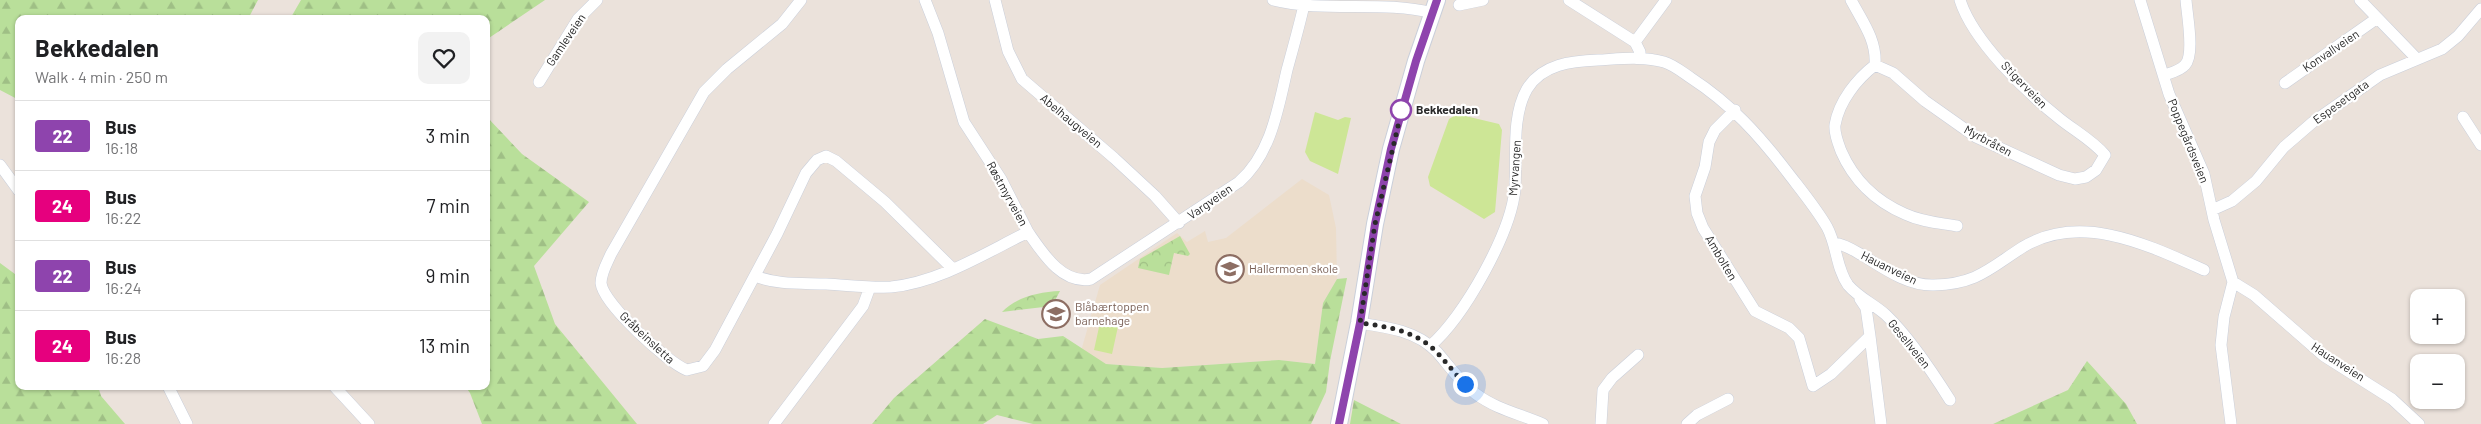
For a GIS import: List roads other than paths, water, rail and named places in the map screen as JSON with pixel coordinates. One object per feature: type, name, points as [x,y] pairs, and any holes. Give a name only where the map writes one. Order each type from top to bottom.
[{"type":"main road","points":[[1339,424],[1360,323],[1375,224],[1393,143],[1416,61],[1435,7]]},
{"type":"main road","points":[[1346,424],[1357,360],[1360,323]]},
{"type":"street","name":"Gamleveien","points":[[539,82],[578,19],[597,0]]},
{"type":"street","name":"Gråbeinsletta","points":[[801,0],[782,24],[727,69],[704,92],[603,270],[601,284],[612,305],[673,363],[687,370],[703,366],[709,359],[754,276],[806,173],[816,160],[826,156],[836,161],[885,202],[953,269]]},
{"type":"street","name":"Røstmyrveien","points":[[754,276],[778,283],[870,287],[906,284],[953,269],[1028,232],[1001,179],[964,122],[938,33],[926,0]]},
{"type":"street","name":"Abelhaugveien","points":[[996,0],[1000,25],[1008,51],[1022,79],[1114,158],[1155,196],[1178,223]]},
{"type":"street","points":[[1273,0],[1304,5],[1406,9],[1435,7]]},
{"type":"street","points":[[1459,5],[1483,0]]},
{"type":"street","points":[[1569,0],[1635,42],[1640,52],[1640,58],[1672,65],[1735,110],[1758,134],[1794,181],[1825,225],[1834,242]]},
{"type":"street","points":[[1635,42],[1666,0]]},
{"type":"street","points":[[1851,0],[1876,50],[1875,65],[1855,85],[1836,119],[1836,135],[1849,168],[1865,189],[1882,203],[1918,219],[1958,226]]},
{"type":"street","name":"Stigerveien","points":[[1960,0],[1970,23],[1987,47],[2035,98],[2098,147],[2105,155]]},
{"type":"street","name":"Poppegårdsveien","points":[[2140,0],[2175,110],[2204,174],[2212,210],[2233,282]]},
{"type":"street","points":[[2164,75],[2182,68],[2188,61],[2190,48],[2186,0]]},
{"type":"street","points":[[2360,0],[2417,60]]},
{"type":"street","name":"Vargveien","points":[[1028,232],[1053,264],[1071,277],[1085,280],[1096,276],[1239,182],[1258,160],[1275,119],[1304,5]]},
{"type":"street","name":"Espesetgata","points":[[2212,210],[2232,201],[2256,182],[2284,147],[2313,122],[2380,75],[2430,55],[2450,43],[2481,9]]},
{"type":"street","name":"Konvallveien","points":[[2285,83],[2376,19]]},
{"type":"street","name":"Myrvangen","points":[[1430,346],[1455,319],[1503,236],[1514,192],[1518,120],[1521,104],[1528,87],[1540,75],[1555,66],[1590,60],[1640,58]]},
{"type":"street","name":"Myrbråten","points":[[1875,65],[1893,73],[1925,101],[1976,137],[2059,174],[2075,179],[2086,177],[2096,170],[2105,155]]},
{"type":"street","name":"Ambolten","points":[[1735,110],[1715,130],[1709,142],[1695,196],[1697,213],[1703,228],[1754,311],[1789,328],[1799,338],[1813,386],[1836,370],[1870,336]]},
{"type":"street","points":[[2463,117],[2481,145]]},
{"type":"street","points":[[0,165],[15,186]]},
{"type":"street","name":"Hauanveien","points":[[1834,242],[1845,246],[1898,276],[1926,285],[1963,282],[1986,273],[2037,240],[2062,233],[2099,232],[2126,239],[2204,270]]},
{"type":"street","name":"Gesellveien","points":[[1834,242],[1839,264],[1847,283],[1858,295],[1886,315],[1950,400]]},
{"type":"street","points":[[2231,424],[2221,345],[2224,318],[2233,282]]},
{"type":"street","name":"Hauanveien","points":[[2233,282],[2254,295],[2324,356],[2392,399],[2419,424]]},
{"type":"street","points":[[774,424],[863,306],[870,287]]},
{"type":"street","points":[[1858,295],[1866,308],[1881,424]]},
{"type":"street","points":[[1360,323],[1405,332],[1430,346],[1477,395],[1502,409],[1543,424]]},
{"type":"street","points":[[1600,424],[1603,390],[1612,378],[1638,355]]},
{"type":"street","points":[[170,390],[186,424]]},
{"type":"street","points":[[338,390],[369,424]]},
{"type":"street","points":[[1687,424],[1698,415],[1728,399]]},
{"type":"place","name":"Bekkedalen","points":[[1401,110]]},
{"type":"place","name":"Hallermoen skole","points":[[1230,269]]},
{"type":"place","name":"Blåbærtoppen barnehage","points":[[1056,314]]}]
